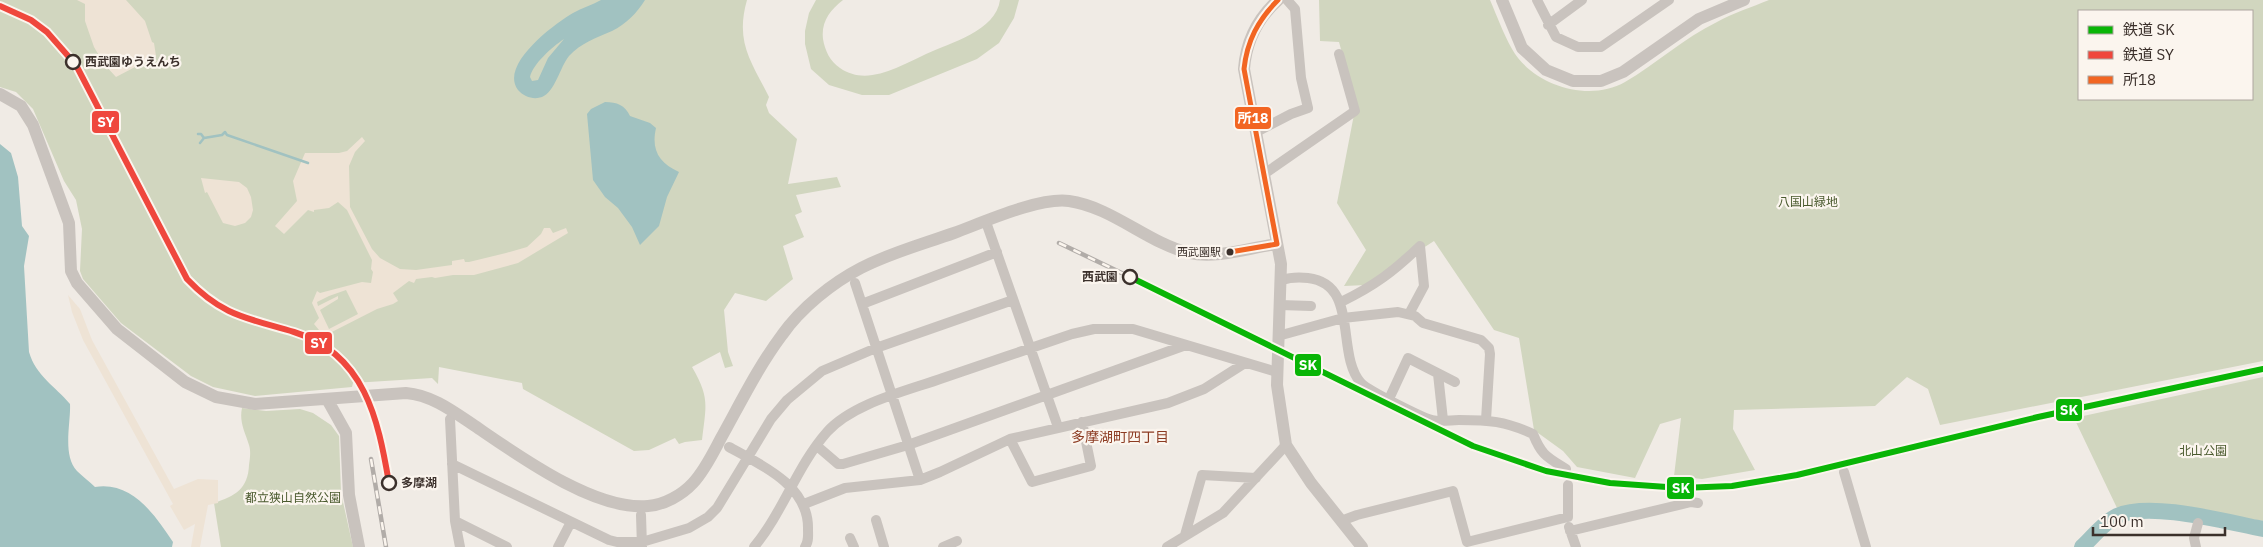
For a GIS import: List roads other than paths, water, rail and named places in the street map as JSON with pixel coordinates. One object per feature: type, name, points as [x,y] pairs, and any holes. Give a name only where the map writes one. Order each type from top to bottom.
[{"type":"street","points":[[1278,0],[1258,23],[1246,54],[1245,79],[1282,280],[1277,385],[1286,445],[1311,483],[1362,547]]},
{"type":"street","points":[[1256,132],[1291,114],[1308,108],[1301,78],[1295,9],[1287,0]]},
{"type":"street","points":[[1502,0],[1522,48],[1546,70],[1573,81],[1601,81],[1623,72],[1699,19],[1744,0]]},
{"type":"street","points":[[1537,0],[1548,25],[1556,37],[1578,47],[1601,47],[1669,0]]},
{"type":"street","points":[[1548,25],[1582,0]]},
{"type":"street","points":[[1264,174],[1355,111],[1339,54]]},
{"type":"street","points":[[0,94],[21,106],[33,125],[69,222],[70,264],[73,278],[117,330],[185,382],[216,397],[255,404],[406,393],[428,398],[450,410],[531,464],[604,500],[623,506],[652,506],[679,494],[702,472],[775,345],[791,324],[822,294],[851,273],[871,263],[1043,202],[1064,200],[1087,206],[1190,253],[1214,255],[1276,244]]},
{"type":"street","points":[[986,222],[1058,427]]},
{"type":"street","points":[[1341,302],[1370,288],[1392,273],[1420,246],[1424,286],[1409,314]]},
{"type":"street","points":[[862,304],[997,252]]},
{"type":"street","points":[[1282,280],[1291,277],[1318,279],[1327,285],[1341,302],[1352,364],[1361,382],[1389,399],[1433,420],[1486,420],[1512,424],[1533,434],[1538,447],[1546,456],[1566,470]]},
{"type":"street","points":[[855,283],[920,480]]},
{"type":"street","points":[[452,464],[609,540],[642,545],[689,528],[708,517],[718,508],[771,419],[787,400],[822,371],[876,348],[1013,300]]},
{"type":"street","points":[[1280,305],[1311,306]]},
{"type":"street","points":[[1278,336],[1343,318],[1386,312],[1409,314],[1415,316],[1423,323],[1480,340],[1488,348],[1490,354],[1486,420]]},
{"type":"street","points":[[754,547],[767,532],[792,486],[817,446],[828,431],[848,414],[892,396],[1030,348],[1072,334],[1107,329],[1133,330],[1277,372]]},
{"type":"street","points":[[817,446],[838,464],[843,464],[908,445],[1186,345]]},
{"type":"street","points":[[1389,399],[1408,358],[1456,382]]},
{"type":"street","points":[[804,504],[845,488],[920,480],[1010,440],[1058,427],[1148,408],[1186,396],[1220,380],[1245,363]]},
{"type":"street","points":[[1438,374],[1443,420]]},
{"type":"street","points":[[327,399],[345,430],[349,495],[359,547]]},
{"type":"street","points":[[450,419],[455,521],[460,547]]},
{"type":"street","points":[[1010,440],[1032,482],[1091,466],[1082,422]]},
{"type":"street","points":[[1167,547],[1224,513],[1286,445]]},
{"type":"street","points":[[729,447],[792,486],[808,514],[808,542],[805,547]]},
{"type":"street","points":[[1844,472],[1866,547]]},
{"type":"street","points":[[1185,535],[1202,475],[1256,478]]},
{"type":"street","points":[[1568,485],[1568,517],[1570,531],[1576,547]]},
{"type":"street","points":[[1341,521],[1357,515],[1453,491],[1468,542],[1568,517]]},
{"type":"street","points":[[1570,531],[1691,502],[1698,503]]},
{"type":"street","points":[[641,516],[642,545]]},
{"type":"street","points":[[876,520],[884,547]]},
{"type":"street","points":[[455,521],[507,547]]},
{"type":"street","points":[[558,547],[571,522]]},
{"type":"street","points":[[2196,547],[2194,538],[2198,523]]},
{"type":"street","points":[[943,547],[957,541]]},
{"type":"water","points":[[601,0],[645,0],[635,14],[622,25],[589,41],[574,51],[569,56],[554,85],[547,94],[539,98],[532,98],[520,92],[514,80],[516,69],[531,46],[564,18]],"holes":[[[564,39],[548,58],[538,80],[532,81],[530,77],[539,61]]]},
{"type":"water","points":[[605,102],[620,105],[626,109],[630,116],[650,123],[656,128],[655,143],[658,155],[666,164],[679,172],[667,197],[659,226],[640,245],[632,227],[618,208],[605,197],[593,180],[587,114],[591,109]]},
{"type":"water","points":[[0,144],[11,153],[18,177],[22,226],[29,236],[24,266],[29,352],[36,368],[70,404],[68,448],[72,464],[95,487],[120,489],[141,502],[173,542],[172,547],[0,547]]},
{"type":"waterway","points":[[200,143],[204,138],[222,135],[225,132],[227,135],[308,163]]},
{"type":"waterway","points":[[198,134],[201,134],[204,138]]},
{"type":"waterway","points":[[2082,547],[2112,519],[2132,512],[2149,511],[2189,514],[2263,529]]},
{"type":"railway","points":[[1059,243],[1130,277]]},
{"type":"railway","points":[[371,459],[386,547]]},
{"type":"rail line","name":"SY","points":[[0,6],[31,20],[47,32],[76,65],[187,279],[212,301],[236,314],[294,332],[318,342],[337,356],[352,373],[364,392],[373,413],[380,436],[389,483]]},
{"type":"rail line","name":"SK","points":[[1130,277],[1473,446],[1546,471],[1610,483],[1681,488],[1732,486],[1797,475],[2038,417],[2263,369]]},
{"type":"place","name":"西武園ゆうえんち","points":[[73,62]]},
{"type":"place","name":"西武園駅","points":[[1230,252]]},
{"type":"place","name":"西武園","points":[[1130,277]]},
{"type":"place","name":"多摩湖","points":[[389,483]]},
{"type":"district","name":"多摩湖町四丁目","points":[[1120,437]]},
{"type":"park label","name":"八国山緑地","points":[[1808,202]]},
{"type":"park label","name":"北山公園","points":[[2203,451]]},
{"type":"park label","name":"都立狭山自然公園","points":[[293,498]]}]
